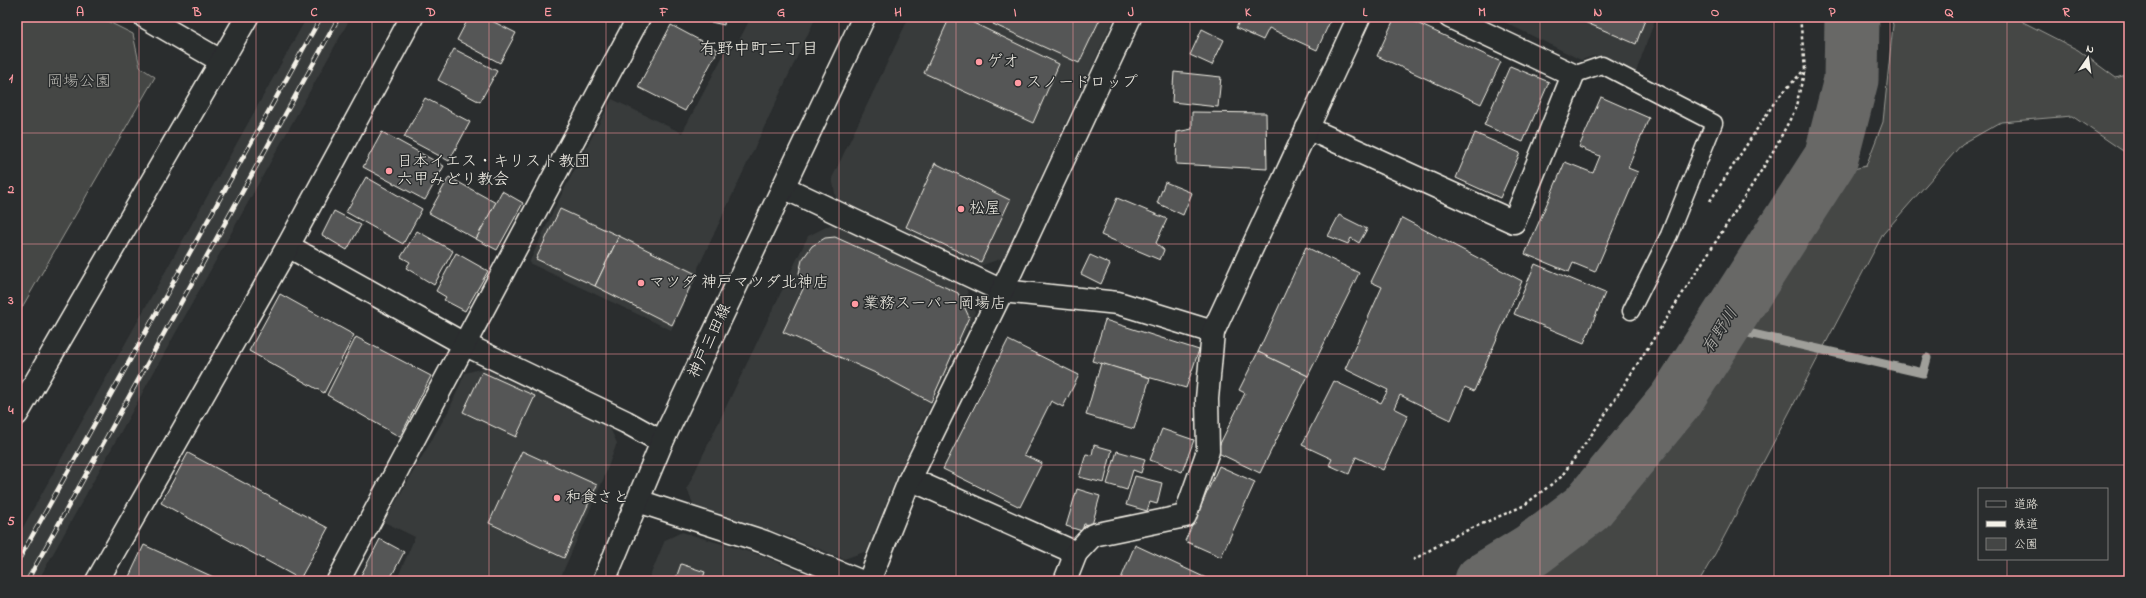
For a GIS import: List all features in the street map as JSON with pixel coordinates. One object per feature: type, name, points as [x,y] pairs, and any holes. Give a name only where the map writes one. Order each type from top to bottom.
[{"type":"street","points":[[145,17],[221,61]]},
{"type":"street","points":[[17,414],[247,17]]},
{"type":"street","points":[[97,581],[288,246],[412,17]]},
{"type":"street","points":[[338,581],[639,17]]},
{"type":"street","name":"神戸三田線","points":[[604,581],[662,442],[864,17]]},
{"type":"street","points":[[869,581],[910,480],[1002,291],[1130,17]]},
{"type":"street","points":[[1065,581],[1076,553],[1093,535],[1185,516],[1208,452],[1207,399],[1213,332],[1359,17]]},
{"type":"street","points":[[1307,128],[1514,222],[1574,75],[1450,17]]},
{"type":"street","points":[[783,187],[1002,291],[1118,304],[1213,332]]},
{"type":"street","points":[[288,246],[464,344],[626,422],[662,442]]},
{"type":"street","points":[[910,480],[1076,553]]},
{"type":"street","points":[[638,500],[766,542],[860,581]]},
{"type":"lane","points":[[1574,75],[1602,65],[1714,123],[1669,235],[1631,311]]},
{"type":"path","points":[[1708,204],[1776,100],[1805,69]]},
{"type":"shaded area","points":[[307,17],[351,17],[38,581],[17,581],[17,538]]},
{"type":"shaded area","points":[[751,17],[814,17],[815,19],[698,268],[698,275],[671,330],[529,263],[557,203],[612,99],[682,133],[725,52],[736,46]]},
{"type":"shaded area","points":[[909,17],[1115,17],[1003,258],[980,266],[836,198],[832,178]]},
{"type":"shaded area","points":[[1494,17],[1656,17],[1636,72],[1594,56],[1581,60]]},
{"type":"shaded area","points":[[834,223],[966,288],[975,312],[896,478],[867,551],[844,559],[782,534],[694,507],[687,488],[808,236]]},
{"type":"shaded area","points":[[483,368],[610,428],[617,443],[603,480],[559,581],[396,581],[415,537],[384,522],[449,410],[465,373]]},
{"type":"shaded area","points":[[682,532],[763,556],[821,581],[648,581],[665,540]]},
{"type":"green space","name":"岡場公園","points":[[17,17],[99,17],[133,34],[140,67],[155,77],[17,316]]},
{"type":"green space","points":[[1891,17],[2020,17],[2023,22],[2078,50],[2116,78],[2129,74],[2129,155],[2072,116],[2001,122],[1962,144],[1883,234],[1715,554],[1699,581],[1521,581],[1551,555],[1698,408],[1841,172],[1866,166],[1883,122],[1893,25]]},
{"type":"building","points":[[469,17],[484,17],[516,33],[500,63],[457,40]]},
{"type":"building","points":[[689,17],[725,17],[724,25]]},
{"type":"building","points":[[950,17],[961,17],[1059,64],[1033,123],[924,73]]},
{"type":"building","points":[[996,17],[1101,17],[1079,63],[993,24]]},
{"type":"building","points":[[1241,17],[1332,17],[1317,50],[1269,28],[1263,40],[1236,28]]},
{"type":"building","points":[[1395,17],[1404,17],[1501,62],[1481,104],[1377,56]]},
{"type":"building","points":[[1573,17],[1646,17],[1636,44]]},
{"type":"building","points":[[671,25],[718,50],[685,111],[638,87]]},
{"type":"building","points":[[1202,29],[1224,40],[1212,65],[1190,55]]},
{"type":"building","points":[[454,49],[497,71],[480,102],[438,80]]},
{"type":"building","points":[[1510,66],[1549,82],[1523,142],[1484,125]]},
{"type":"building","points":[[1174,72],[1221,77],[1218,107],[1172,102]]},
{"type":"building","points":[[1601,97],[1649,118],[1628,168],[1638,172],[1595,272],[1573,263],[1569,272],[1525,254],[1565,162],[1593,173],[1600,156],[1579,147]]},
{"type":"building","points":[[425,98],[470,122],[449,161],[404,137]]},
{"type":"building","points":[[1192,112],[1266,113],[1267,169],[1176,164],[1177,132],[1192,129]]},
{"type":"building","points":[[382,132],[444,166],[425,200],[363,167]]},
{"type":"building","points":[[1475,133],[1520,153],[1500,198],[1456,178]]},
{"type":"building","points":[[935,163],[1010,200],[981,262],[906,227]]},
{"type":"building","points":[[366,177],[422,209],[403,244],[346,212]]},
{"type":"building","points":[[449,177],[496,203],[476,239],[429,213]]},
{"type":"building","points":[[1165,182],[1192,193],[1183,215],[1157,203]]},
{"type":"building","points":[[502,191],[523,203],[497,250],[476,239]]},
{"type":"building","points":[[1117,198],[1167,219],[1156,243],[1164,250],[1160,260],[1101,235]]},
{"type":"building","points":[[560,209],[619,236],[595,286],[536,259]]},
{"type":"building","points":[[334,211],[361,225],[347,250],[322,235]]},
{"type":"building","points":[[1339,215],[1367,229],[1359,243],[1351,238],[1348,244],[1328,236]]},
{"type":"building","points":[[1402,218],[1522,281],[1474,391],[1465,387],[1451,420],[1400,395],[1394,408],[1408,415],[1383,470],[1356,457],[1349,474],[1329,465],[1332,459],[1302,445],[1334,381],[1381,403],[1388,390],[1345,369],[1382,287],[1371,282]]},
{"type":"building","points":[[417,231],[453,251],[434,285],[406,268],[410,262],[401,257]]},
{"type":"building","points":[[619,236],[696,274],[672,325],[595,286]]},
{"type":"building","points":[[835,237],[958,293],[969,317],[931,402],[880,375],[783,332],[803,289],[799,273],[802,260],[812,246],[825,238]]},
{"type":"building","points":[[1306,247],[1359,273],[1308,376],[1258,352]]},
{"type":"building","points":[[456,253],[488,271],[465,311],[444,300],[446,297],[436,291]]},
{"type":"building","points":[[1090,255],[1110,264],[1101,284],[1081,274]]},
{"type":"building","points":[[1535,264],[1605,293],[1584,343],[1514,314]]},
{"type":"building","points":[[280,294],[354,335],[324,393],[249,351]]},
{"type":"building","points":[[1105,320],[1199,350],[1186,388],[1092,361]]},
{"type":"building","points":[[356,337],[431,376],[400,437],[327,395]]},
{"type":"building","points":[[1008,340],[1079,375],[1063,407],[1051,401],[1024,455],[1042,463],[1020,507],[943,469]]},
{"type":"building","points":[[1258,352],[1308,376],[1260,473],[1216,452],[1245,393],[1239,390]]},
{"type":"building","points":[[1101,363],[1150,378],[1134,429],[1086,415]]},
{"type":"building","points":[[482,372],[535,396],[516,437],[463,412]]},
{"type":"building","points":[[1162,429],[1194,440],[1182,472],[1150,460]]},
{"type":"building","points":[[1094,445],[1112,450],[1104,483],[1079,477],[1086,454],[1092,455]]},
{"type":"building","points":[[522,451],[597,485],[564,558],[489,523]]},
{"type":"building","points":[[1117,451],[1145,459],[1141,473],[1133,470],[1127,490],[1107,484]]},
{"type":"building","points":[[188,453],[328,528],[300,579],[161,503]]},
{"type":"building","points":[[1219,466],[1255,482],[1221,557],[1185,541]]},
{"type":"building","points":[[1135,476],[1162,483],[1157,504],[1150,502],[1147,511],[1126,505]]},
{"type":"building","points":[[1077,489],[1100,496],[1092,525],[1084,524],[1082,531],[1066,526]]},
{"type":"building","points":[[380,539],[404,552],[389,581],[358,581]]},
{"type":"building","points":[[144,545],[222,581],[127,581]]},
{"type":"building","points":[[1135,545],[1206,578],[1205,581],[1120,581]]},
{"type":"building","points":[[681,564],[705,572],[702,581],[675,581]]},
{"type":"waterway","name":"有野川","points":[[1482,581],[1532,550],[1587,508],[1675,401],[1831,158],[1851,80],[1852,17]]},
{"type":"waterway","points":[[1722,327],[1923,373],[1927,358]]},
{"type":"railway","points":[[17,563],[321,17]]},
{"type":"railway","points":[[27,581],[339,17]]},
{"type":"place","name":"ゲオ","points":[[979,62]]},
{"type":"place","name":"スノードロップ","points":[[1018,83]]},
{"type":"place","name":"日本イエス・キリスト教団 六甲みどり教会","points":[[389,171]]},
{"type":"place","name":"松屋","points":[[961,209]]},
{"type":"place","name":"マツダ 神戸マツダ北神店","points":[[641,283]]},
{"type":"place","name":"業務スーパー岡場店","points":[[855,304]]},
{"type":"place","name":"和食さと","points":[[557,498]]},
{"type":"district","name":"有野中町二丁目","points":[[759,49]]}]
